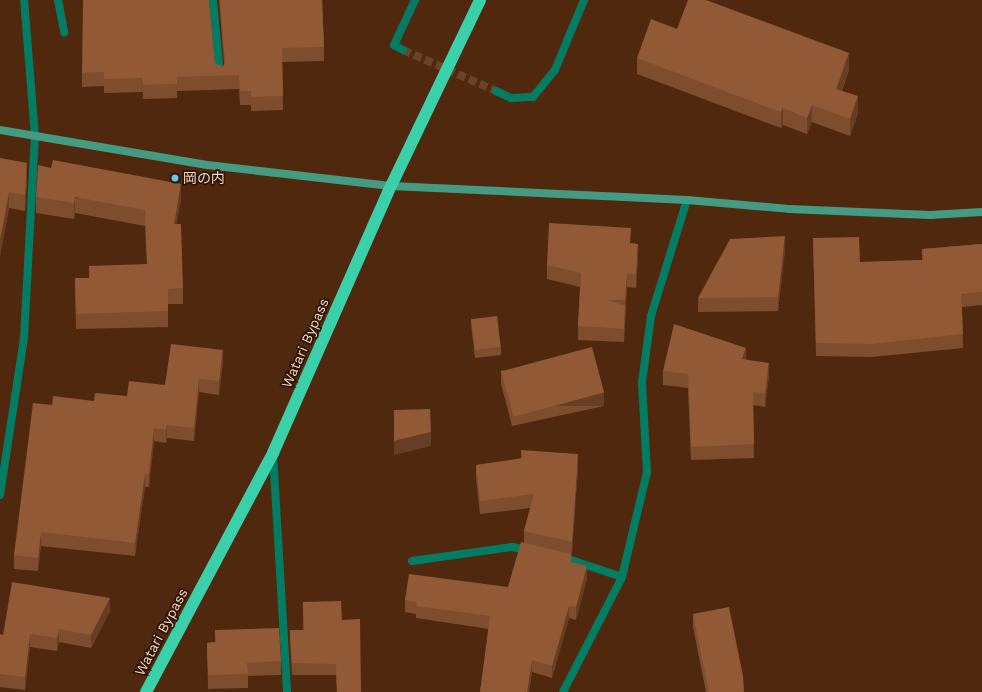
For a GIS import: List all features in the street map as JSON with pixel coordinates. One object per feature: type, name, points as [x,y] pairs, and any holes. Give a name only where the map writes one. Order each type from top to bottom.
[{"type":"highway","name":"Watari Bypass","points":[[146,692],[273,453],[391,186],[480,0]]},
{"type":"street","points":[[0,495],[24,338],[35,136],[24,0]]},
{"type":"street","points":[[58,0],[64,32]]},
{"type":"street","points":[[213,0],[220,76]]},
{"type":"street","points":[[403,50],[394,45],[415,0]]},
{"type":"street","points":[[496,92],[512,98],[533,97],[555,70],[584,0]]},
{"type":"street","points":[[0,130],[207,165],[391,186],[687,200],[812,210],[930,215],[982,212]]},
{"type":"street","points":[[563,692],[622,577],[647,472],[642,382],[651,316],[687,200]]},
{"type":"street","points":[[273,453],[287,692]]},
{"type":"street","points":[[412,561],[512,547],[540,553]]},
{"type":"street","points":[[554,556],[622,577]]},
{"type":"building","points":[[83,0],[209,0],[215,63],[223,67],[225,62],[220,0],[322,0],[324,47],[282,48],[283,96],[251,97],[251,91],[240,91],[239,75],[177,77],[177,84],[143,85],[143,78],[104,79],[104,72],[82,73]]},
{"type":"building","points":[[688,0],[706,0],[849,53],[836,89],[858,96],[850,119],[812,105],[807,118],[783,108],[781,112],[637,58],[651,19],[677,29]]},
{"type":"building","points":[[0,158],[27,163],[25,195],[9,192],[0,240]]},
{"type":"building","points":[[53,160],[181,184],[174,224],[181,224],[183,288],[168,289],[168,311],[76,314],[75,278],[89,278],[89,266],[147,264],[145,210],[75,197],[74,203],[36,197],[38,165],[51,168]]},
{"type":"building","points":[[549,223],[631,228],[630,243],[638,244],[636,274],[627,273],[625,300],[608,300],[625,306],[624,329],[578,326],[581,273],[547,265]]},
{"type":"building","points":[[785,236],[778,297],[698,298],[730,239]]},
{"type":"building","points":[[859,237],[860,262],[923,260],[922,249],[982,244],[982,292],[961,294],[963,334],[872,344],[816,343],[813,238]]},
{"type":"building","points":[[497,316],[501,347],[475,350],[471,319]]},
{"type":"building","points":[[674,324],[746,348],[742,359],[769,363],[765,393],[753,392],[754,444],[691,447],[688,374],[663,371]]},
{"type":"building","points":[[171,344],[223,350],[219,381],[199,379],[194,428],[167,425],[166,430],[154,428],[149,474],[145,474],[135,543],[41,532],[38,558],[14,555],[33,403],[52,405],[53,396],[94,401],[95,393],[127,396],[129,381],[165,385]]},
{"type":"building","points":[[592,347],[604,392],[513,417],[501,371]]},
{"type":"building","points":[[430,409],[431,432],[394,441],[394,410]]},
{"type":"building","points":[[521,450],[578,454],[572,542],[524,531],[534,494],[480,501],[476,465],[523,458]]},
{"type":"building","points":[[521,542],[571,554],[571,562],[587,566],[576,607],[569,606],[552,666],[532,660],[527,692],[480,692],[490,616],[416,606],[417,602],[405,600],[409,574],[508,587]]},
{"type":"building","points":[[12,582],[110,598],[91,635],[59,629],[57,638],[30,634],[25,677],[0,674],[0,634],[3,635]]},
{"type":"building","points":[[341,601],[342,620],[360,619],[361,692],[337,692],[336,664],[292,663],[290,630],[304,630],[303,602]]},
{"type":"building","points":[[729,607],[743,676],[744,692],[709,692],[693,614]]},
{"type":"building","points":[[279,628],[281,661],[247,663],[248,674],[208,675],[207,643],[216,642],[215,630]]},
{"type":"tunnel","points":[[403,50],[496,91]]},
{"type":"place","name":"岡の内","points":[[175,178]]}]
